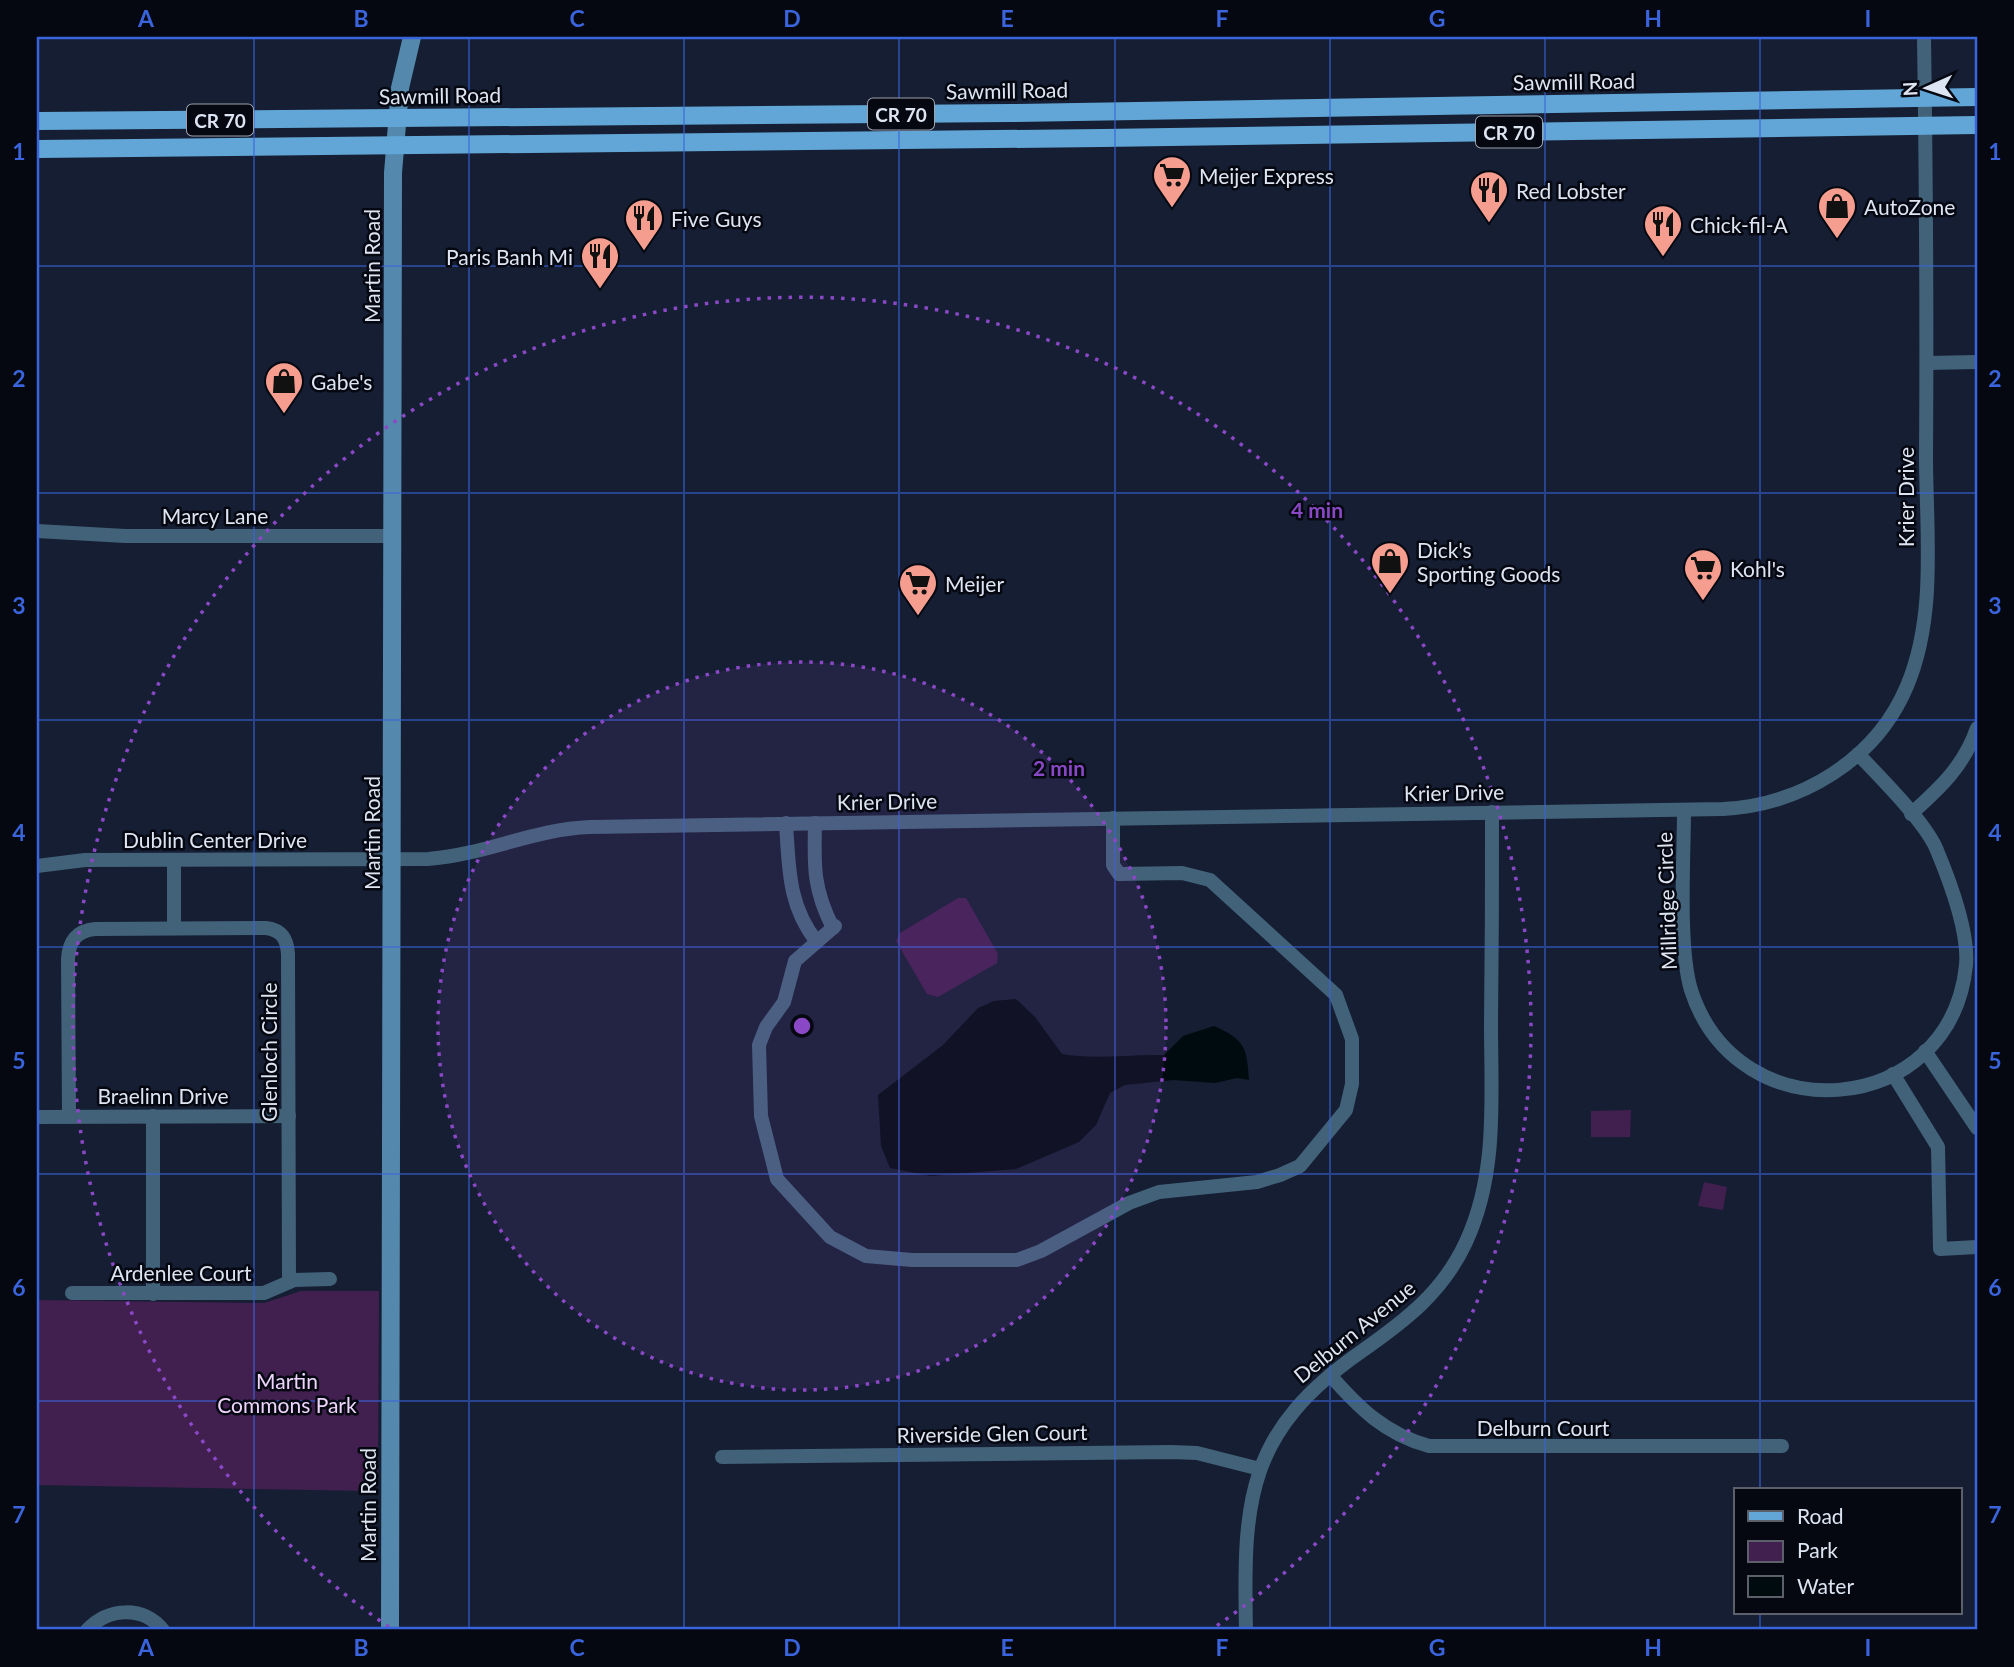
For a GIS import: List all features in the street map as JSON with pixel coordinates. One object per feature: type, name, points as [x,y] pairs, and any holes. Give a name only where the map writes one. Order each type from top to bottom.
[{"type":"main road","name":"Sawmill Road","points":[[37,121],[986,113],[1977,97]]},
{"type":"main road","name":"CR 70","points":[[37,149],[1977,125]]},
{"type":"street","name":"Martin Road","points":[[390,1630],[394,146],[402,71],[412,37]]},
{"type":"street","name":"Krier Drive","points":[[394,858],[451,856],[524,836],[571,828],[1749,807],[1787,797],[1832,775],[1878,733],[1902,697],[1923,635],[1926,596],[1927,363],[1924,37]]},
{"type":"street","points":[[1927,363],[1977,362]]},
{"type":"street","name":"Marcy Lane","points":[[37,531],[125,536],[393,536]]},
{"type":"street","points":[[1910,814],[1942,787],[1964,761],[1977,728]]},
{"type":"street","name":"Millridge Circle","points":[[1684,810],[1685,930],[1691,989],[1712,1030],[1726,1048],[1758,1075],[1796,1088],[1856,1090],[1893,1074],[1925,1051],[1954,1009],[1966,966],[1966,942],[1935,846],[1858,754]]},
{"type":"street","name":"Delburn Avenue","points":[[1245,1630],[1246,1526],[1260,1469],[1269,1449],[1297,1406],[1330,1375],[1405,1321],[1442,1284],[1466,1243],[1479,1212],[1491,1149],[1492,812]]},
{"type":"street","points":[[815,823],[814,878],[819,900],[834,927],[796,961],[785,1002],[766,1027],[759,1045],[761,1116],[777,1179],[830,1237],[866,1256],[1002,1262],[1041,1251],[1129,1203],[1159,1192],[1257,1182],[1280,1175],[1300,1166],[1346,1110],[1352,1084],[1352,1039],[1336,995],[1210,880],[1182,873],[1119,873],[1113,865],[1113,818]]},
{"type":"street","points":[[786,823],[791,894],[802,922],[817,942]]},
{"type":"street","name":"Dublin Center Drive","points":[[37,866],[85,860],[394,858]]},
{"type":"street","points":[[174,860],[174,928]]},
{"type":"street","name":"Glenloch Circle","points":[[69,1117],[68,959],[72,940],[81,932],[95,929],[266,928],[284,935],[288,954],[289,1282]]},
{"type":"street","points":[[1925,1051],[1977,1128]]},
{"type":"street","points":[[1893,1074],[1938,1147],[1940,1249],[1977,1247]]},
{"type":"street","points":[[153,1116],[153,1294]]},
{"type":"street","name":"Braelinn Drive","points":[[37,1117],[289,1116]]},
{"type":"street","name":"Ardenlee Court","points":[[72,1293],[264,1293],[289,1282],[330,1279]]},
{"type":"street","name":"Delburn Court","points":[[1330,1375],[1371,1419],[1409,1441],[1429,1446],[1782,1446]]},
{"type":"street","name":"Riverside Glen Court","points":[[722,1457],[1171,1452],[1197,1453],[1260,1469]]},
{"type":"street","points":[[88,1630],[111,1615],[129,1612],[147,1616],[163,1630]]},
{"type":"green space","points":[[958,898],[966,898],[998,954],[997,963],[938,997],[927,994],[896,941],[900,933]]},
{"type":"green space","points":[[1631,1110],[1630,1137],[1591,1137],[1591,1111]]},
{"type":"green space","points":[[1704,1182],[1727,1187],[1723,1210],[1698,1206]]},
{"type":"green space","name":"Martin Commons Park","points":[[301,1291],[379,1291],[378,1483],[364,1484],[366,1491],[37,1485],[37,1300],[264,1303]]},
{"type":"water","points":[[1016,999],[1035,1017],[1062,1054],[1074,1056],[1164,1055],[1183,1036],[1214,1026],[1232,1036],[1242,1046],[1249,1080],[1237,1078],[1215,1083],[1173,1080],[1125,1085],[1110,1093],[1096,1125],[1079,1142],[1016,1169],[930,1176],[890,1168],[881,1146],[878,1095],[943,1045],[978,1008],[994,1001]]},
{"type":"place","name":"Meijer Express","points":[[1172,209]]},
{"type":"place","name":"Red Lobster","points":[[1489,224]]},
{"type":"place","name":"AutoZone","points":[[1837,240]]},
{"type":"place","name":"Five Guys","points":[[644,252]]},
{"type":"place","name":"Chick-fil-A","points":[[1663,258]]},
{"type":"place","name":"Paris Banh Mi","points":[[600,290]]},
{"type":"place","name":"Gabe's","points":[[284,415]]},
{"type":"place","name":"Dick's Sporting Goods","points":[[1390,595]]},
{"type":"place","name":"Kohl's","points":[[1703,602]]},
{"type":"place","name":"Meijer","points":[[918,617]]}]
